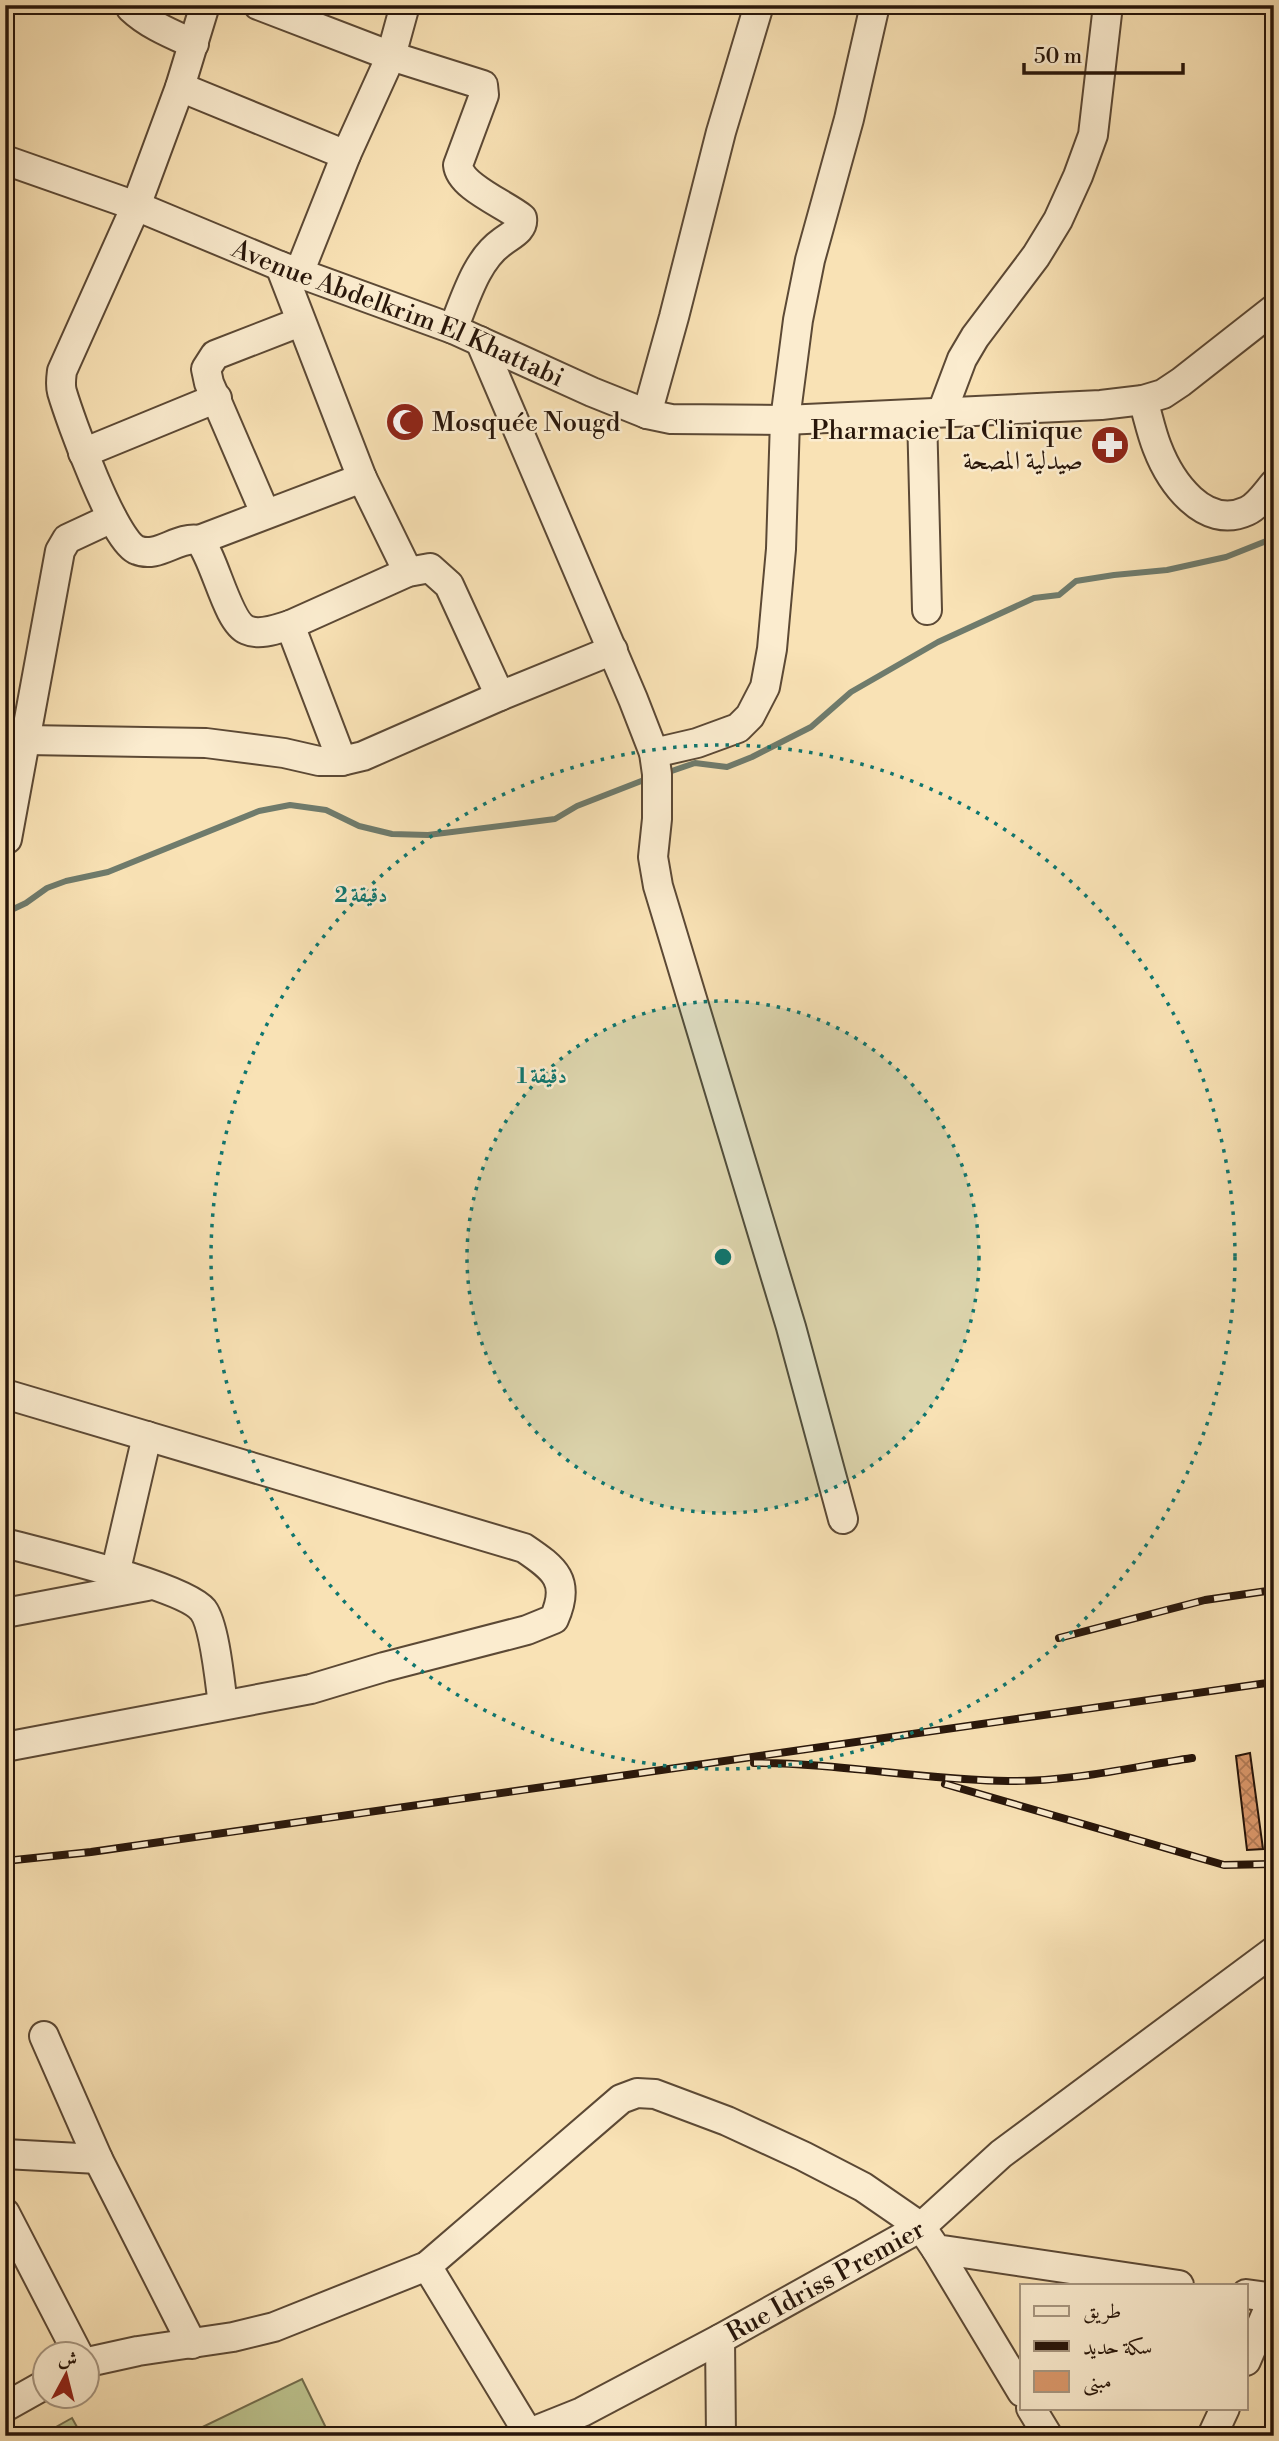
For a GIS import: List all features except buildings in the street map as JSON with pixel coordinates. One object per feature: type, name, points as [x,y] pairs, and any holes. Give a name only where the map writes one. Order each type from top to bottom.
[{"type":"street","points":[[205,5],[180,87],[136,206],[62,371],[62,391],[83,453],[113,518],[131,547],[138,551],[157,551],[183,541],[199,540],[362,478]]},
{"type":"street","points":[[258,5],[391,56],[483,85],[484,94],[458,165],[460,174],[471,185],[510,208],[523,220],[520,229],[494,247],[481,267],[453,329]]},
{"type":"street","points":[[405,5],[391,56],[289,270],[300,322],[362,478],[408,572]]},
{"type":"street","points":[[647,414],[721,132],[759,5]]},
{"type":"street","points":[[654,753],[697,743],[738,727],[750,716],[765,687],[772,649],[781,549],[785,420],[798,320],[810,260],[849,119],[875,5]]},
{"type":"street","points":[[928,610],[932,413],[975,337],[1019,281],[1047,238],[1078,176],[1093,135],[1108,5]]},
{"type":"street","points":[[131,6],[156,27],[194,44]]},
{"type":"street","points":[[180,87],[346,155]]},
{"type":"street","name":"Avenue Abdelkrim El Khattabi","points":[[5,159],[136,206],[289,270],[453,329],[592,392],[647,414],[671,419],[785,420],[1101,405],[1143,400],[1163,394],[1181,382],[1274,309]]},
{"type":"street","points":[[265,513],[206,369],[215,355],[300,322]]},
{"type":"street","points":[[480,341],[654,753],[657,819],[653,857],[658,886],[791,1327],[843,1519]]},
{"type":"street","points":[[83,453],[217,398]]},
{"type":"street","points":[[1143,400],[1157,447],[1175,482],[1197,505],[1216,515],[1250,510],[1274,484]]},
{"type":"street","points":[[7,839],[15,739],[60,551],[67,539],[113,518]]},
{"type":"street","points":[[199,540],[238,622],[246,630],[257,632],[290,625],[408,572],[430,568],[449,585],[500,696]]},
{"type":"street","points":[[290,625],[342,761]]},
{"type":"street","points":[[15,739],[206,743],[319,761],[342,761],[363,756],[612,650]]},
{"type":"street","points":[[5,1394],[524,1548],[551,1566],[560,1585],[561,1604],[554,1619],[527,1630],[384,1667],[312,1689],[5,1747]]},
{"type":"street","points":[[115,1574],[147,1436]]},
{"type":"street","points":[[5,1543],[155,1584],[189,1599],[203,1610],[209,1623],[223,1705]]},
{"type":"street","points":[[5,1613],[155,1584]]},
{"type":"street","points":[[929,2238],[1001,2154],[1274,1951]]},
{"type":"street","points":[[44,2036],[98,2159],[192,2344]]},
{"type":"street","points":[[102,2359],[274,2327],[428,2266],[621,2099],[637,2094],[655,2094],[727,2121],[863,2187],[929,2238],[1020,2389]]},
{"type":"street","points":[[5,2154],[98,2159]]},
{"type":"street","points":[[5,2213],[15,2258],[69,2340]]},
{"type":"street","name":"Rue Idriss Premier","points":[[527,2435],[582,2412],[720,2339],[929,2238],[1174,2284]]},
{"type":"street","points":[[428,2266],[527,2435]]},
{"type":"street","points":[[1248,2294],[1274,2298],[1248,2356]]},
{"type":"street","points":[[720,2339],[721,2436]]},
{"type":"street","points":[[5,2407],[32,2392]]},
{"type":"street","points":[[1032,2410],[1048,2436]]},
{"type":"street","points":[[1212,2436],[1224,2410]]},
{"type":"green space","points":[[302,2379],[330,2436],[188,2434]]},
{"type":"green space","points":[[72,2418],[82,2436],[40,2436]]},
{"type":"waterway","points":[[663,774],[695,763],[727,767],[752,757],[811,727],[851,692],[938,642],[1034,598],[1059,595],[1076,581],[1167,570],[1226,557],[1274,538]]},
{"type":"waterway","points":[[5,913],[26,903],[47,888],[108,872],[259,811],[290,805],[326,810],[359,826],[392,834],[428,835],[555,819],[577,806],[649,778]]},
{"type":"railway","points":[[1059,1638],[1205,1600],[1274,1590]]},
{"type":"railway","points":[[5,1861],[91,1852],[1274,1682]]},
{"type":"railway","points":[[754,1763],[944,1778],[1031,1781],[1077,1777],[1192,1758]]},
{"type":"railway","points":[[945,1784],[1224,1865],[1274,1864]]},
{"type":"place","name":"Mosquée Nougd","points":[[405,422]]},
{"type":"place","name":"Pharmacie La Clinique صيدلية المصحة","points":[[1110,445]]}]
